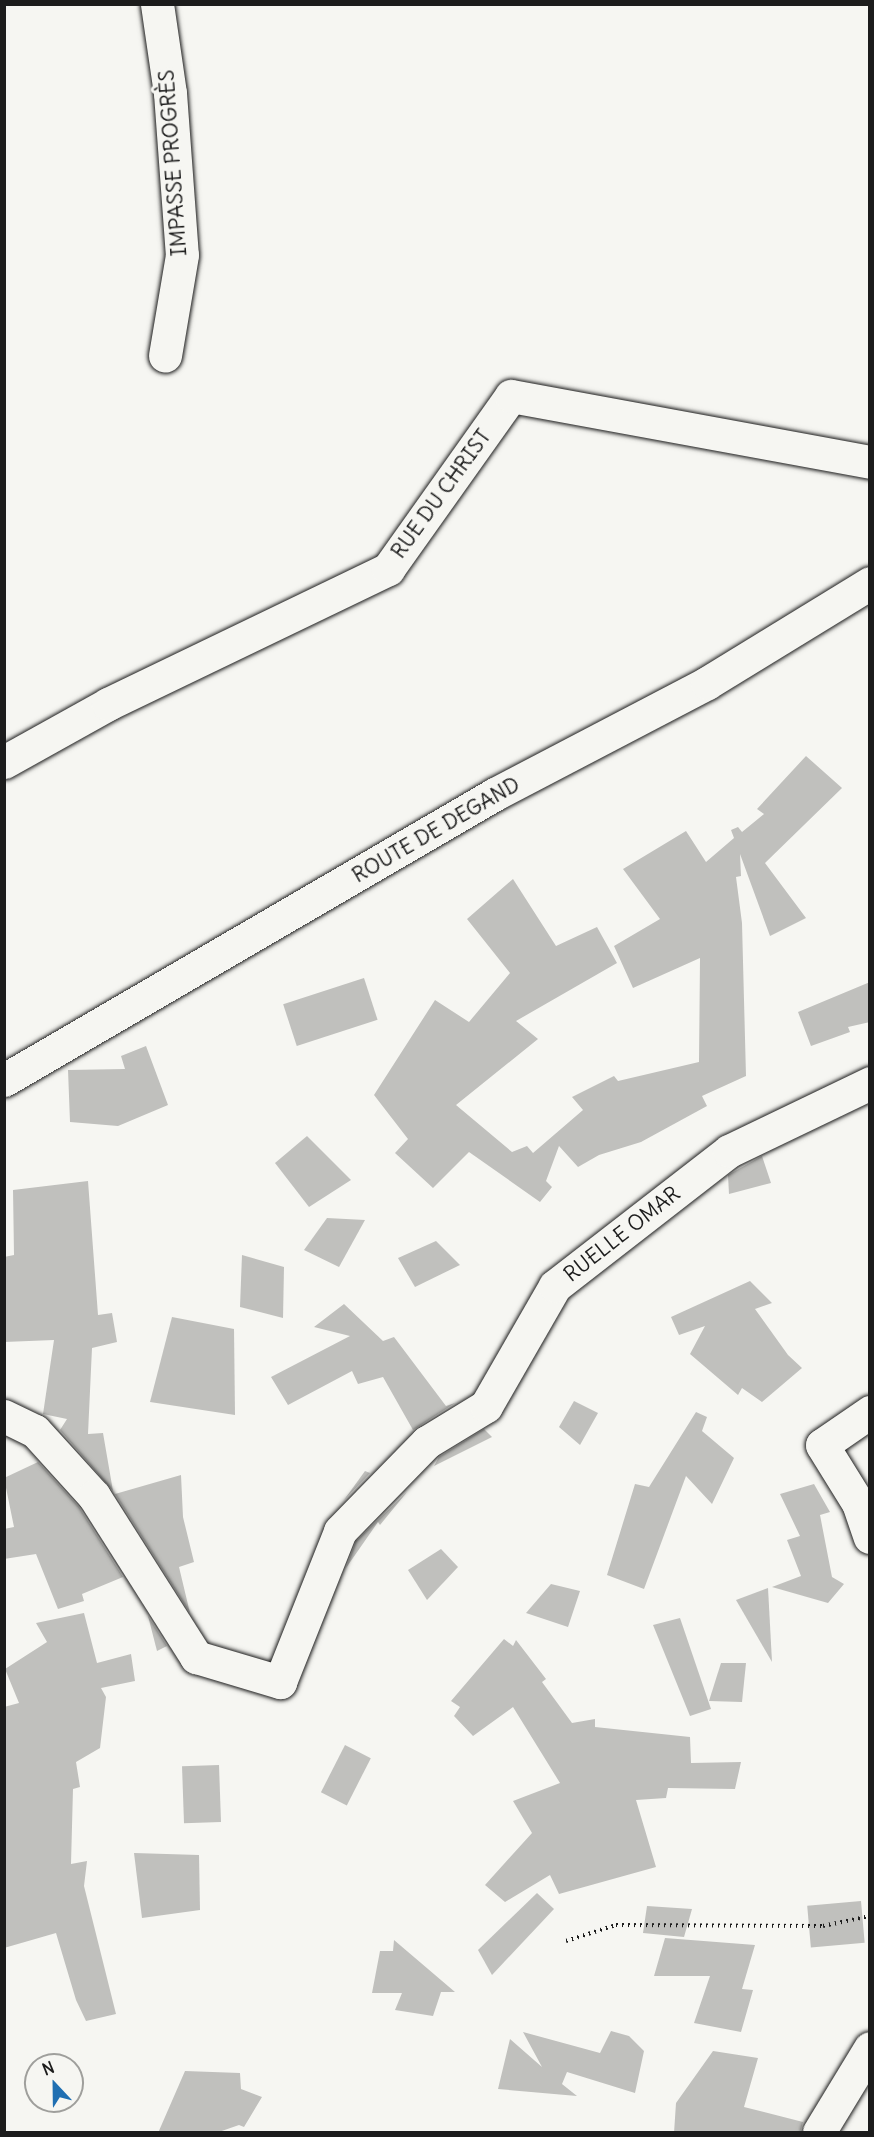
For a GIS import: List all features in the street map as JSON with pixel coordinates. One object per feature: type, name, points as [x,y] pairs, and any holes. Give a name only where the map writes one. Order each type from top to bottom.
[{"type":"street","name":"IMPASSE PROGRÈS","points":[[157,4],[170,93],[182,255],[165,357]]},
{"type":"street","name":"RUE DU CHRIST","points":[[4,762],[108,704],[388,568],[511,396],[870,462]]},
{"type":"street","name":"ROUTE DE DEGAND","points":[[4,1080],[495,794],[707,683],[870,583]]},
{"type":"street","name":"RUELLE OMAR","points":[[4,1416],[35,1431],[94,1496],[196,1657],[280,1682],[340,1531],[427,1442],[486,1406],[555,1286],[729,1151],[870,1083]]},
{"type":"street","points":[[870,1412],[822,1445],[858,1503],[870,1537]]},
{"type":"street","points":[[819,2133],[870,2048]]},
{"type":"path","points":[[566,1941],[616,1925],[823,1926],[870,1916]]},
{"type":"building","points":[[806,756],[842,788],[765,863],[806,918],[770,936],[740,854],[741,876],[736,877],[742,923],[746,1076],[702,1096],[707,1106],[641,1142],[599,1155],[578,1167],[559,1146],[546,1181],[552,1187],[540,1202],[469,1152],[433,1188],[395,1153],[408,1139],[374,1095],[435,1000],[469,1022],[510,973],[467,919],[513,879],[556,946],[597,927],[617,963],[516,1021],[538,1039],[456,1105],[512,1152],[527,1146],[533,1153],[583,1110],[572,1097],[614,1076],[618,1081],[699,1062],[700,958],[633,988],[614,946],[660,919],[623,869],[686,831],[706,862],[734,838],[731,830],[738,827],[742,832],[764,814],[757,809]]},
{"type":"building","points":[[364,978],[378,1020],[297,1046],[283,1004]]},
{"type":"building","points":[[870,982],[870,1022],[848,1027],[850,1032],[811,1046],[798,1012]]},
{"type":"building","points":[[146,1046],[168,1105],[118,1126],[70,1122],[68,1070],[125,1069],[121,1056]]},
{"type":"building","points":[[307,1136],[351,1180],[309,1207],[275,1163]]},
{"type":"building","points":[[762,1156],[771,1183],[729,1194],[728,1175]]},
{"type":"building","points":[[88,1181],[98,1315],[112,1313],[117,1342],[92,1348],[88,1434],[103,1433],[113,1491],[60,1430],[67,1419],[43,1414],[54,1340],[4,1342],[4,1257],[14,1255],[13,1190]]},
{"type":"building","points":[[327,1218],[365,1220],[339,1267],[304,1250]]},
{"type":"building","points":[[436,1241],[460,1265],[415,1287],[398,1258]]},
{"type":"building","points":[[242,1255],[284,1267],[283,1318],[240,1307]]},
{"type":"building","points":[[750,1281],[772,1303],[755,1309],[788,1355],[802,1368],[762,1402],[742,1388],[738,1395],[690,1354],[705,1326],[679,1335],[671,1317]]},
{"type":"building","points":[[344,1304],[383,1341],[394,1337],[446,1406],[455,1403],[413,1430],[383,1377],[358,1384],[352,1371],[288,1405],[271,1377],[350,1336],[314,1327]]},
{"type":"building","points":[[172,1317],[234,1329],[235,1415],[150,1402]]},
{"type":"building","points":[[574,1401],[598,1413],[580,1445],[559,1427]]},
{"type":"building","points":[[696,1412],[707,1417],[702,1431],[734,1458],[712,1504],[686,1476],[644,1589],[607,1575],[635,1484],[649,1487]]},
{"type":"building","points":[[484,1429],[492,1437],[434,1466],[439,1457]]},
{"type":"building","points":[[38,1462],[79,1507],[123,1577],[82,1594],[84,1601],[58,1609],[36,1554],[4,1559],[4,1529],[14,1527],[4,1478]]},
{"type":"building","points":[[365,1471],[370,1473],[344,1500]]},
{"type":"building","points":[[181,1475],[183,1517],[194,1562],[179,1567],[190,1613],[115,1494]]},
{"type":"building","points":[[814,1484],[830,1512],[820,1515],[832,1577],[844,1584],[828,1603],[772,1587],[801,1576],[787,1540],[800,1536],[780,1494]]},
{"type":"building","points":[[407,1492],[380,1525],[378,1522],[346,1568],[356,1541]]},
{"type":"building","points":[[441,1549],[458,1567],[427,1600],[408,1570]]},
{"type":"building","points":[[551,1584],[580,1591],[568,1627],[526,1613]]},
{"type":"building","points":[[768,1588],[772,1662],[736,1600]]},
{"type":"building","points":[[84,1613],[97,1663],[131,1654],[135,1681],[101,1688],[106,1697],[100,1748],[76,1762],[80,1787],[73,1789],[71,1864],[87,1861],[84,1886],[116,2014],[86,2021],[76,2000],[56,1933],[4,1948],[4,1707],[19,1703],[5,1669],[47,1642],[36,1623]]},
{"type":"building","points":[[148,1616],[167,1646],[157,1651]]},
{"type":"building","points":[[680,1618],[711,1709],[690,1716],[653,1625]]},
{"type":"building","points":[[504,1639],[513,1646],[516,1640],[546,1679],[542,1682],[572,1723],[595,1719],[595,1727],[690,1737],[691,1763],[741,1762],[735,1789],[668,1788],[666,1798],[636,1800],[656,1867],[559,1894],[550,1875],[505,1902],[485,1885],[532,1833],[513,1801],[560,1783],[513,1707],[473,1736],[454,1716],[460,1707],[451,1701]]},
{"type":"building","points":[[721,1663],[746,1663],[742,1702],[709,1701]]},
{"type":"building","points":[[345,1745],[371,1758],[347,1805],[321,1792]]},
{"type":"building","points":[[219,1765],[221,1822],[184,1823],[182,1766]]},
{"type":"building","points":[[134,1853],[199,1855],[200,1910],[142,1918]]},
{"type":"building","points":[[537,1893],[554,1909],[492,1975],[478,1950]]},
{"type":"building","points":[[861,1901],[865,1943],[811,1948],[807,1906]]},
{"type":"building","points":[[647,1906],[692,1909],[684,1937],[643,1933]]},
{"type":"building","points":[[665,1938],[755,1945],[742,1989],[753,1990],[741,2032],[694,2023],[710,1976],[654,1976]]},
{"type":"building","points":[[394,1940],[455,1992],[441,1992],[433,2016],[395,2010],[402,1993],[372,1993],[380,1951],[393,1951]]},
{"type":"building","points":[[611,2031],[629,2036],[644,2051],[635,2093],[567,2072],[562,2084],[577,2096],[498,2089],[510,2039],[542,2067],[523,2032],[600,2053]]},
{"type":"building","points":[[713,2051],[758,2058],[744,2107],[803,2122],[800,2133],[674,2133],[676,2103]]},
{"type":"building","points":[[185,2071],[240,2073],[241,2089],[262,2097],[244,2127],[239,2125],[216,2133],[158,2133]]}]
